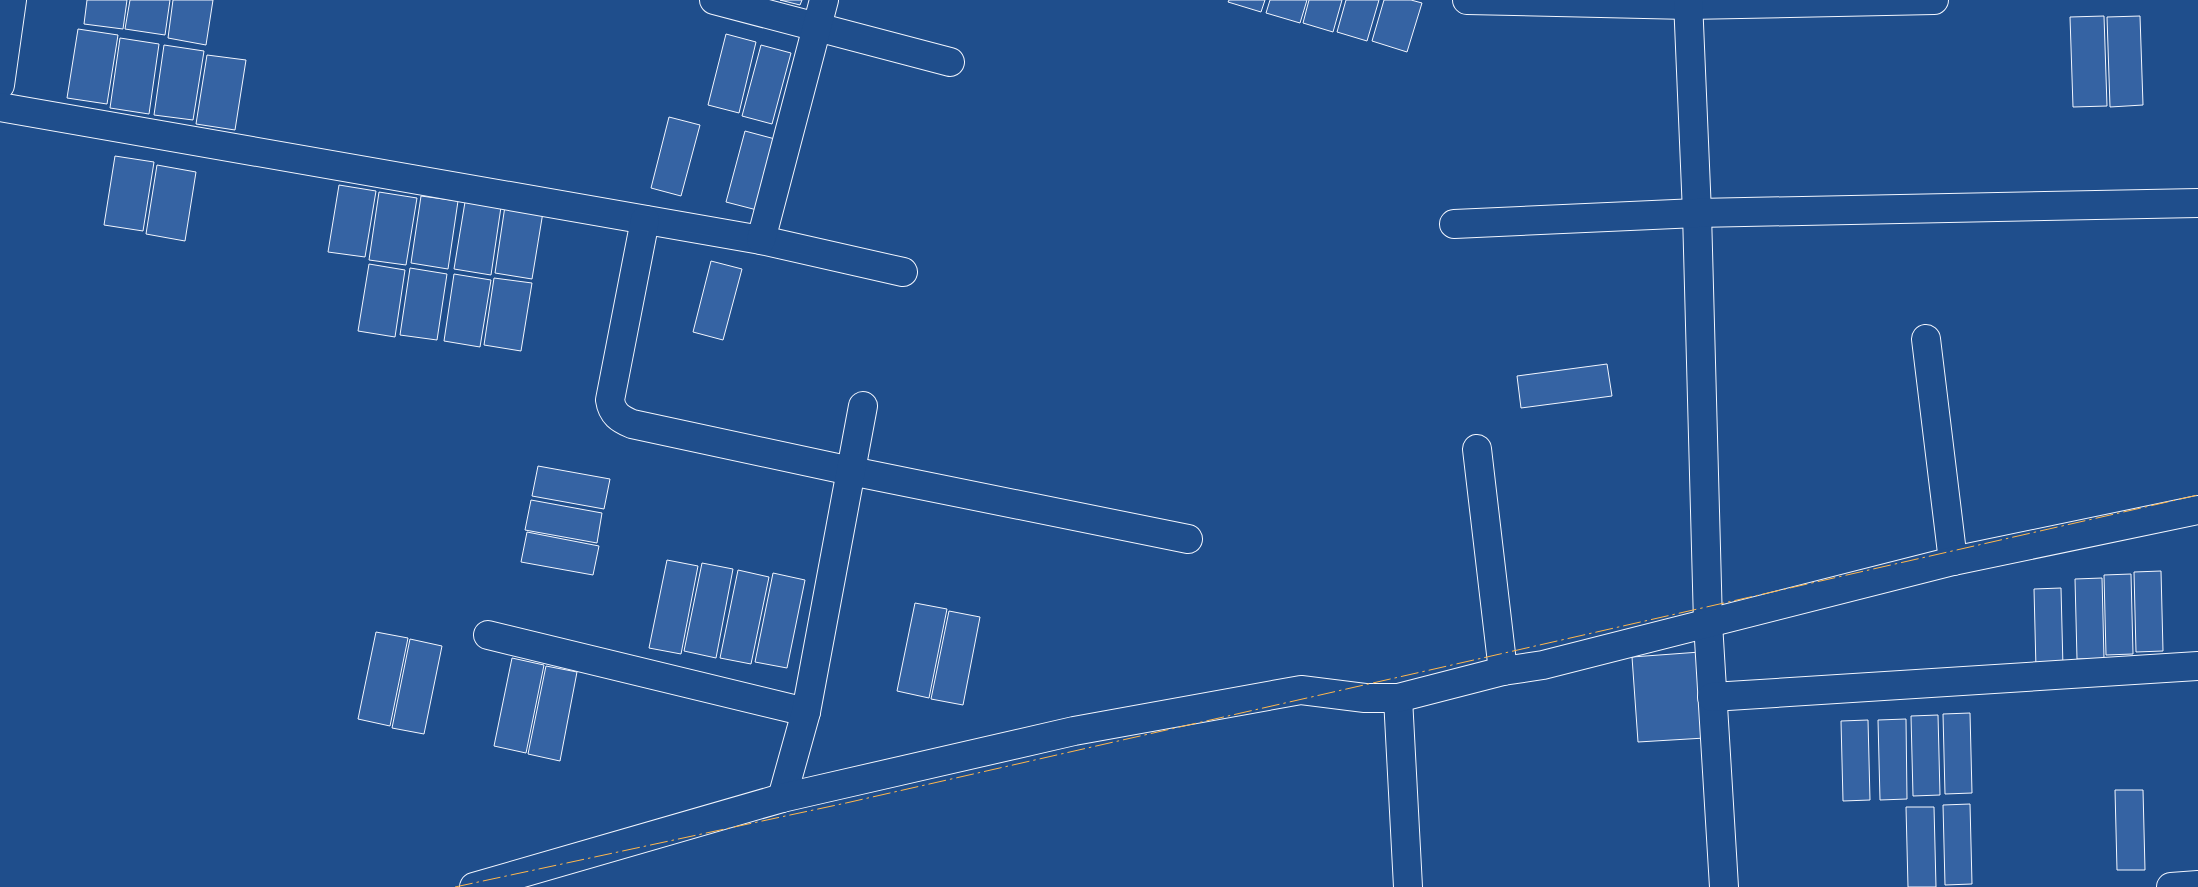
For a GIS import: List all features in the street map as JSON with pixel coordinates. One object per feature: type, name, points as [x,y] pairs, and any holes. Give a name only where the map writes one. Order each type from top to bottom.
[{"type":"street","points":[[0,85],[12,0]]},
{"type":"street","points":[[714,0],[950,62]]},
{"type":"street","points":[[760,240],[824,0]]},
{"type":"street","points":[[1483,1],[1934,0]]},
{"type":"street","points":[[1688,2],[1697,214],[1708,623],[1724,887]]},
{"type":"street","points":[[0,107],[760,240],[903,272]]},
{"type":"street","points":[[1454,224],[1697,214],[2198,203]]},
{"type":"street","points":[[645,220],[610,400],[611,407],[618,418],[632,424],[851,471],[1188,538]]},
{"type":"street","points":[[1926,339],[1953,561]]},
{"type":"street","points":[[782,798],[806,712],[863,406]]},
{"type":"street","points":[[1477,448],[1503,671]]},
{"type":"street","points":[[474,887],[782,798],[1074,731],[1301,690],[1365,698],[1398,698],[1503,671],[1543,665],[1953,561],[2198,510]]},
{"type":"street","points":[[488,636],[806,712]]},
{"type":"street","points":[[1712,697],[2198,666]]},
{"type":"street","points":[[1398,698],[1408,887]]},
{"type":"street","points":[[2171,887],[2198,885]]},
{"type":"building","points":[[87,0],[127,0],[123,29],[84,24]]},
{"type":"building","points":[[130,0],[170,0],[165,35],[125,29]]},
{"type":"building","points":[[173,0],[213,0],[206,45],[168,38]]},
{"type":"building","points":[[780,0],[802,0],[800,5]]},
{"type":"building","points":[[1229,0],[1265,0],[1261,12],[1228,2]]},
{"type":"building","points":[[1270,0],[1307,0],[1300,23],[1266,13]]},
{"type":"building","points":[[1309,0],[1342,0],[1333,32],[1303,23]]},
{"type":"building","points":[[1346,0],[1379,0],[1367,41],[1337,32]]},
{"type":"building","points":[[1384,0],[1411,0],[1422,3],[1407,52],[1372,41]]},
{"type":"building","points":[[2104,16],[2107,106],[2073,107],[2070,17]]},
{"type":"building","points":[[2140,16],[2143,105],[2110,107],[2107,17]]},
{"type":"building","points":[[78,29],[118,35],[107,104],[67,98]]},
{"type":"building","points":[[726,34],[756,42],[739,113],[708,105]]},
{"type":"building","points":[[120,38],[159,44],[149,114],[110,108]]},
{"type":"building","points":[[164,45],[204,51],[193,120],[154,115]]},
{"type":"building","points":[[761,45],[791,53],[772,124],[742,116]]},
{"type":"building","points":[[207,55],[246,60],[235,130],[196,124]]},
{"type":"building","points":[[669,117],[700,125],[681,196],[651,188]]},
{"type":"building","points":[[745,131],[775,139],[757,210],[726,202]]},
{"type":"building","points":[[115,156],[154,162],[143,231],[104,225]]},
{"type":"building","points":[[157,165],[196,172],[185,241],[146,234]]},
{"type":"building","points":[[339,185],[376,191],[365,257],[328,252]]},
{"type":"building","points":[[379,192],[417,198],[406,265],[369,260]]},
{"type":"building","points":[[421,196],[458,201],[448,269],[411,263]]},
{"type":"building","points":[[465,202],[501,207],[491,275],[454,269]]},
{"type":"building","points":[[505,206],[543,212],[532,279],[495,273]]},
{"type":"building","points":[[711,261],[742,269],[723,340],[693,332]]},
{"type":"building","points":[[369,264],[405,270],[395,337],[358,331]]},
{"type":"building","points":[[410,268],[447,274],[437,340],[400,335]]},
{"type":"building","points":[[454,274],[491,280],[480,347],[444,341]]},
{"type":"building","points":[[494,278],[532,283],[521,351],[484,345]]},
{"type":"building","points":[[1607,364],[1612,396],[1521,408],[1517,376]]},
{"type":"building","points":[[538,466],[610,479],[604,509],[532,496]]},
{"type":"building","points":[[531,500],[602,513],[597,543],[525,530]]},
{"type":"building","points":[[527,532],[599,546],[593,575],[521,562]]},
{"type":"building","points":[[667,560],[698,566],[681,654],[649,648]]},
{"type":"building","points":[[702,563],[733,569],[716,658],[684,651]]},
{"type":"building","points":[[738,570],[769,577],[751,664],[720,658]]},
{"type":"building","points":[[2161,571],[2163,651],[2136,652],[2134,572]]},
{"type":"building","points":[[773,573],[805,580],[787,668],[755,662]]},
{"type":"building","points":[[2131,574],[2133,654],[2106,655],[2104,575]]},
{"type":"building","points":[[2102,578],[2104,659],[2077,659],[2075,579]]},
{"type":"building","points":[[2061,588],[2063,668],[2036,669],[2034,589]]},
{"type":"building","points":[[915,603],[947,609],[929,698],[897,691]]},
{"type":"building","points":[[949,611],[980,617],[963,705],[931,699]]},
{"type":"building","points":[[376,632],[408,638],[390,726],[358,719]]},
{"type":"building","points":[[410,639],[442,646],[424,734],[392,728]]},
{"type":"building","points":[[1700,652],[1705,738],[1638,742],[1632,657]]},
{"type":"building","points":[[512,658],[544,665],[526,753],[494,746]]},
{"type":"building","points":[[546,666],[577,672],[560,761],[528,754]]},
{"type":"building","points":[[1970,713],[1972,793],[1945,794],[1943,714]]},
{"type":"building","points":[[1938,715],[1940,795],[1913,796],[1911,716]]},
{"type":"building","points":[[1906,719],[1907,799],[1880,800],[1878,720]]},
{"type":"building","points":[[1868,720],[1870,800],[1843,801],[1841,721]]},
{"type":"building","points":[[2115,790],[2143,790],[2145,870],[2117,870]]},
{"type":"building","points":[[1970,804],[1972,884],[1945,885],[1943,805]]},
{"type":"building","points":[[1906,807],[1934,807],[1936,887],[1908,887]]},
{"type":"power","points":[[455,887],[846,803],[2198,495]]}]
